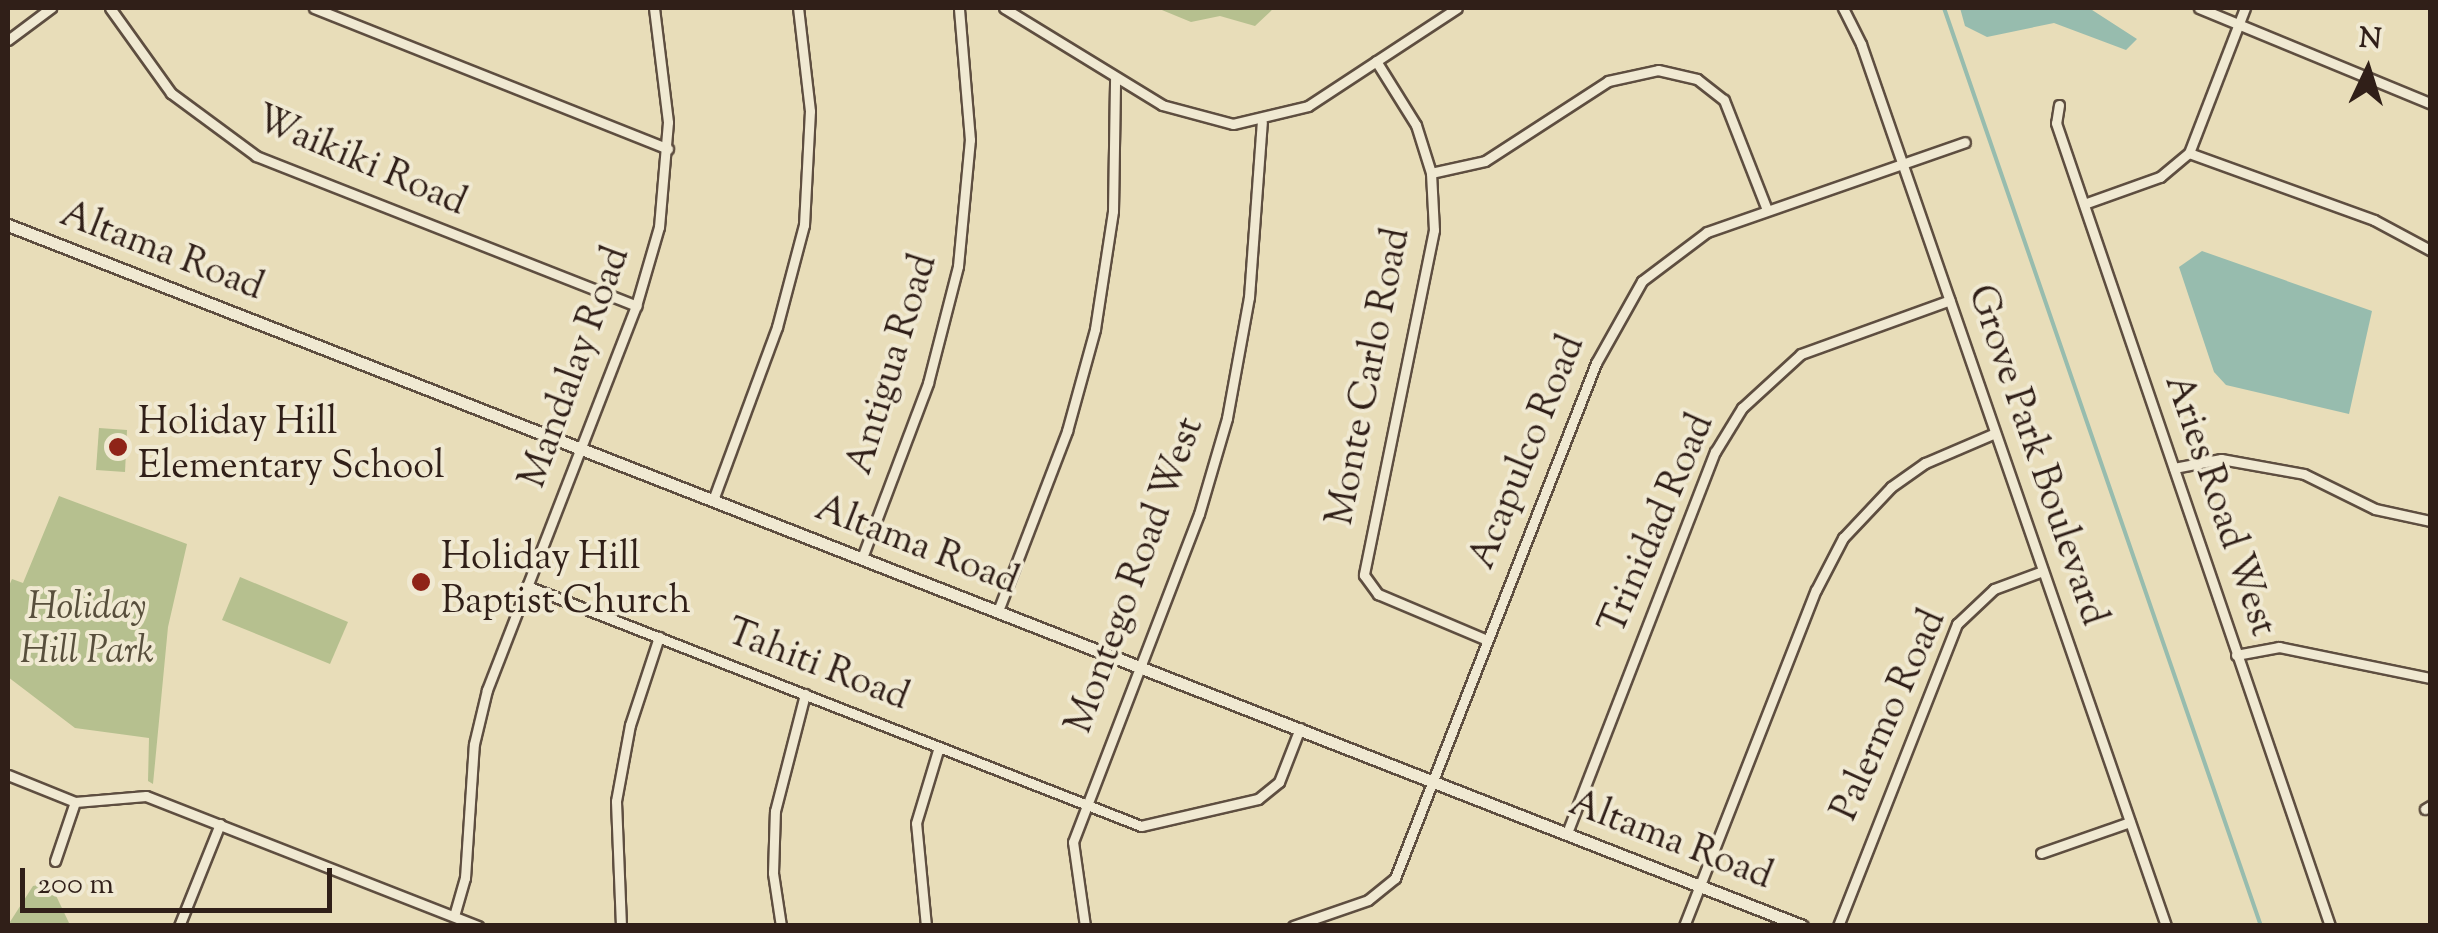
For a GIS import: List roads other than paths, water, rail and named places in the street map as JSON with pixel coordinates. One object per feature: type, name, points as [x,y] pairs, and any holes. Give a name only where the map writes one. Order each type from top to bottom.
[{"type":"street","points":[[8,40],[50,8]]},
{"type":"street","name":"Waikiki Road","points":[[110,8],[171,92],[256,156],[636,306]]},
{"type":"street","points":[[314,8],[668,149]]},
{"type":"street","name":"Mandalay Road","points":[[454,916],[467,864],[474,744],[486,690],[636,306],[659,227],[668,149],[654,8]]},
{"type":"street","points":[[714,500],[783,311],[804,225],[810,111],[798,8]]},
{"type":"street","name":"Antigua Road","points":[[862,558],[928,382],[958,266],[970,140],[959,8]]},
{"type":"street","points":[[1004,8],[1115,78],[1202,120],[1262,122],[1308,106],[1457,8]]},
{"type":"street","name":"Grove Park Boulevard","points":[[1843,8],[1902,163],[2166,926]]},
{"type":"street","points":[[2199,8],[2430,102]]},
{"type":"street","points":[[2084,204],[2160,177],[2189,153],[2245,8]]},
{"type":"street","name":"Monte Carlo Road","points":[[1376,61],[1416,125],[1430,172],[1432,250],[1363,567],[1378,594],[1487,640]]},
{"type":"street","points":[[1430,172],[1485,160],[1608,82],[1658,70],[1697,79],[1724,100],[1767,210]]},
{"type":"street","points":[[998,610],[1067,430],[1092,346],[1113,211],[1115,78]]},
{"type":"street","name":"Aries Road West","points":[[2059,105],[2056,123],[2330,926]]},
{"type":"street","name":"Montego Road West","points":[[1085,926],[1073,852],[1086,805],[1199,514],[1227,418],[1249,297],[1262,122]]},
{"type":"street","name":"Acapulco Road","points":[[1293,926],[1385,890],[1627,301],[1687,242],[1767,210],[1965,142]]},
{"type":"street","points":[[2189,153],[2374,220],[2430,250]]},
{"type":"street","name":"Altama Road","points":[[8,225],[1802,926]]},
{"type":"street","name":"Trinidad Road","points":[[1566,833],[1715,452],[1742,408],[1801,354],[1950,300]]},
{"type":"street","points":[[1684,926],[1816,590],[1843,538],[1891,487],[1925,463],[1995,433]]},
{"type":"street","points":[[2174,468],[2221,458],[2304,474],[2375,509],[2430,521]]},
{"type":"street","name":"Palermo Road","points":[[1838,926],[1958,624],[1994,589],[2042,571]]},
{"type":"street","name":"Tahiti Road","points":[[526,586],[1152,828],[1258,799],[1279,782],[1300,728]]},
{"type":"street","points":[[621,926],[616,801],[630,724],[660,638]]},
{"type":"street","points":[[2236,655],[2280,647],[2430,678]]},
{"type":"street","points":[[781,926],[773,873],[774,811],[805,694]]},
{"type":"street","points":[[926,926],[916,823],[940,747]]},
{"type":"street","points":[[8,775],[75,802],[146,796],[478,926]]},
{"type":"street","points":[[55,861],[75,802]]},
{"type":"street","points":[[2042,853],[2130,822]]},
{"type":"street","points":[[179,926],[220,824]]},
{"type":"waterway","points":[[1944,8],[2261,926]]},
{"type":"place","name":"Holiday Hill Elementary School","points":[[118,447]]},
{"type":"place","name":"Holiday Hill Baptist Church","points":[[421,582]]},
{"type":"park label","name":"Holiday Hill Park","points":[[87,632]]}]
